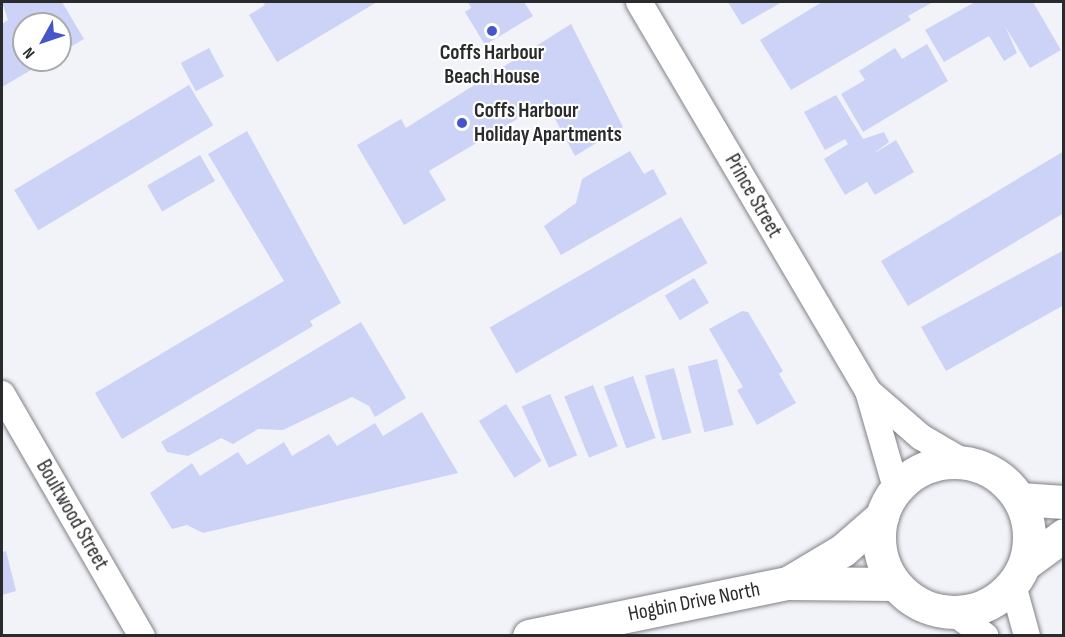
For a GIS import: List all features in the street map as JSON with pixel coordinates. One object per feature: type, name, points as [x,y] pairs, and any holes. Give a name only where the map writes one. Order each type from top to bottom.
[{"type":"main road","points":[[1019,574],[1030,542],[1020,499],[986,468],[964,462],[915,472],[889,502],[881,552],[895,584],[931,609],[954,613],[996,601],[1019,574],[1064,535]]},
{"type":"main road","points":[[1020,499],[1064,502]]},
{"type":"main road","name":"Hogbin Drive North","points":[[788,584],[843,550],[889,502]]},
{"type":"main road","name":"Hogbin Drive North","points":[[530,636],[788,584],[895,584]]},
{"type":"street","name":"Prince Street","points":[[639,2],[868,391],[921,437],[964,462]]},
{"type":"street","name":"Prince Street","points":[[868,391],[889,502]]},
{"type":"street","name":"Boultwood Street","points":[[2,394],[142,636]]},
{"type":"street","points":[[1019,574],[1027,636]]},
{"type":"street","points":[[954,613],[986,636]]},
{"type":"building","points":[[2,2],[62,2],[68,12],[12,12],[12,72],[28,72],[2,87],[2,24],[8,20]]},
{"type":"building","points":[[263,2],[377,2],[277,62],[249,15],[265,5]]},
{"type":"building","name":"Coffs Harbour Beach House","points":[[468,2],[524,2],[533,16],[485,45],[465,12],[471,8]]},
{"type":"building","points":[[728,2],[782,2],[742,25]]},
{"type":"building","points":[[822,2],[933,2],[908,16],[911,20],[791,90],[760,40]]},
{"type":"building","points":[[975,2],[1033,2],[1061,50],[1030,68],[1005,26],[1017,53],[1004,61],[989,36],[944,62],[925,30]]},
{"type":"building","points":[[72,19],[84,39],[72,46]]},
{"type":"building","name":"Coffs Harbour Holiday Apartments","points":[[571,24],[623,127],[575,156],[546,102],[429,171],[446,200],[404,225],[357,145],[401,119],[406,128]]},
{"type":"building","points":[[927,44],[948,81],[863,132],[841,94],[865,80],[859,71],[895,48],[902,59]]},
{"type":"building","points":[[209,48],[224,76],[196,91],[181,63]]},
{"type":"building","points":[[189,85],[213,125],[38,230],[14,190]]},
{"type":"building","points":[[836,95],[863,139],[884,132],[889,142],[873,154],[896,140],[914,172],[875,195],[867,182],[845,195],[824,159],[848,144],[845,139],[825,150],[804,112]]},
{"type":"building","points":[[247,131],[341,303],[310,321],[313,326],[122,439],[95,393],[284,281],[208,154]]},
{"type":"building","points":[[630,151],[644,174],[653,169],[667,194],[561,255],[544,226],[576,203],[582,179]]},
{"type":"building","points":[[1064,151],[1064,213],[908,306],[881,261]]},
{"type":"building","points":[[200,155],[215,181],[162,211],[147,186]]},
{"type":"building","points":[[681,217],[708,263],[516,373],[490,328]]},
{"type":"building","points":[[1064,250],[1064,305],[946,371],[921,327]]},
{"type":"building","points":[[694,278],[709,303],[680,320],[665,296]]},
{"type":"building","points":[[742,311],[748,312],[783,371],[779,374],[796,403],[757,425],[737,390],[743,387],[709,329]]},
{"type":"building","points":[[361,322],[406,398],[375,417],[369,406],[352,397],[283,430],[258,429],[233,444],[221,438],[188,456],[167,452],[161,442]]},
{"type":"building","points":[[717,359],[733,425],[704,432],[688,366]]},
{"type":"building","points":[[674,368],[691,433],[662,440],[645,376]]},
{"type":"building","points":[[633,376],[656,438],[626,449],[604,387]]},
{"type":"building","points":[[593,385],[618,446],[589,458],[564,397]]},
{"type":"building","points":[[550,394],[577,455],[549,468],[522,407]]},
{"type":"building","points":[[506,404],[542,461],[514,478],[479,421]]},
{"type":"building","points":[[422,412],[458,473],[203,533],[187,525],[172,529],[150,493],[192,463],[200,476],[238,452],[247,465],[284,442],[292,456],[329,434],[337,446],[375,423],[383,436]]},
{"type":"building","points":[[6,551],[16,591],[2,595],[2,552]]},
{"type":"place","name":"Coffs Harbour Beach House","points":[[492,31]]},
{"type":"place","name":"Coffs Harbour Holiday Apartments","points":[[462,123]]}]
